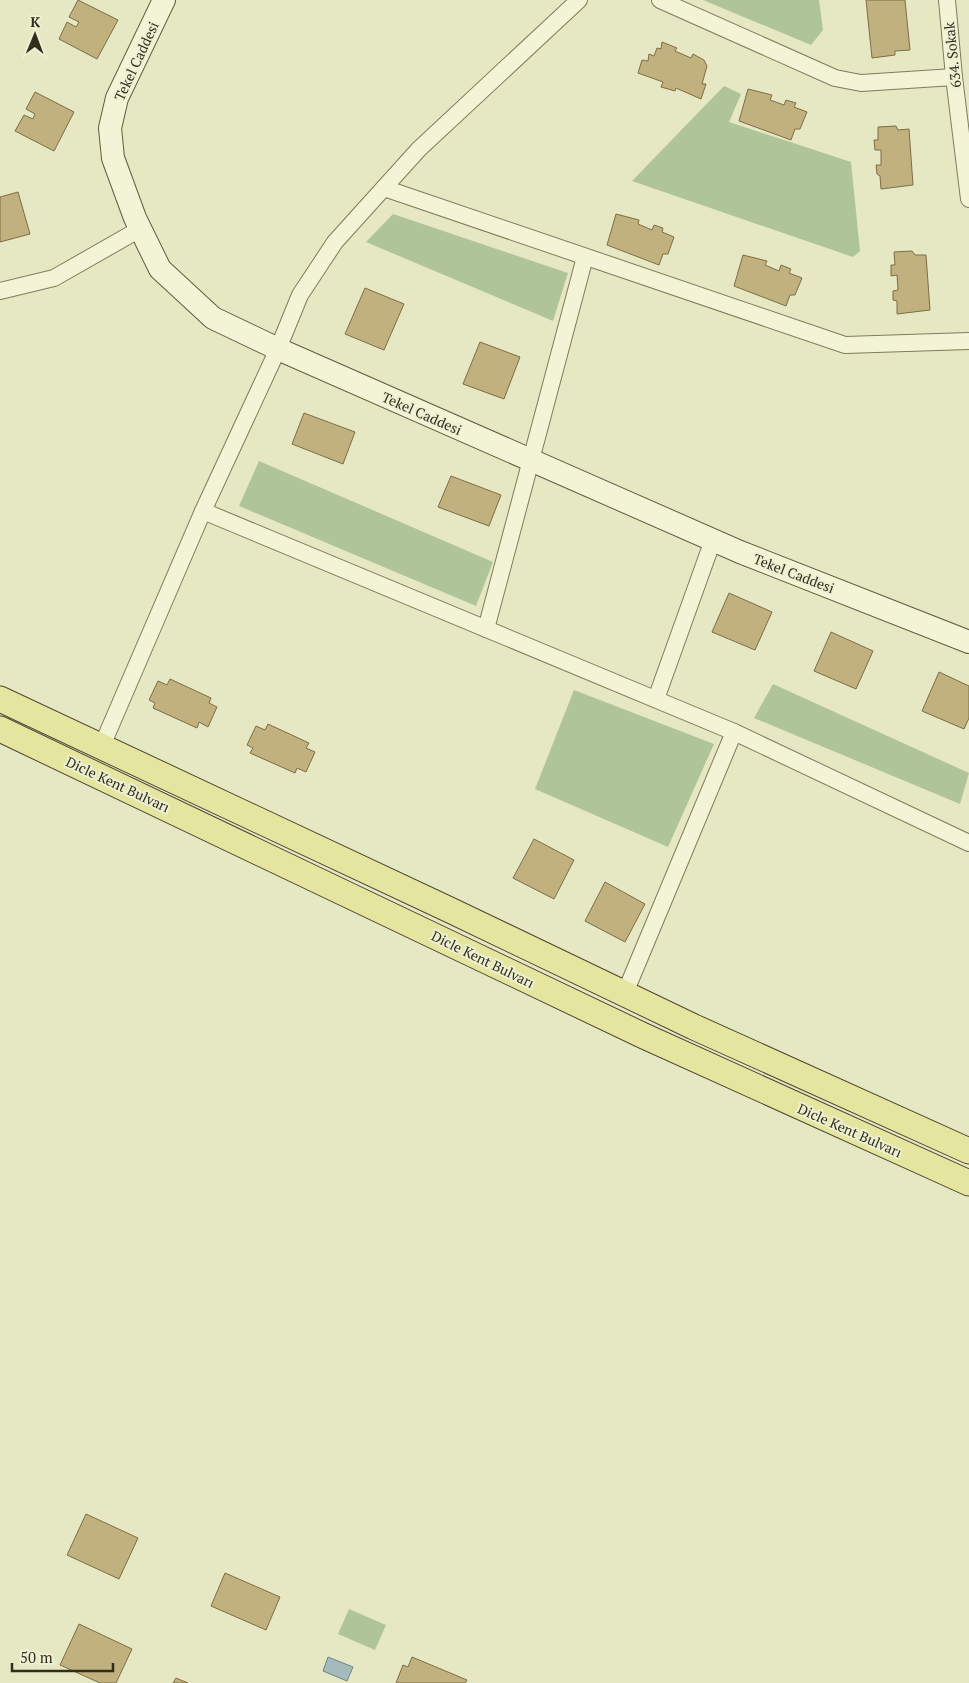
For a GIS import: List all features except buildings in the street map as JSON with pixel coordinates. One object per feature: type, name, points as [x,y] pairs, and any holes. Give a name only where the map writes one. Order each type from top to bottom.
[{"type":"main road","name":"Dicle Kent Bulvarı","points":[[0,699],[694,1027],[969,1151]]},
{"type":"main road","name":"Dicle Kent Bulvarı","points":[[0,729],[644,1036],[969,1184]]},
{"type":"street","name":"Tekel Caddesi","points":[[164,0],[117,98],[110,128],[113,158],[140,229],[160,269],[213,318],[278,349],[530,461],[713,540],[969,642]]},
{"type":"street","points":[[102,748],[203,511],[304,288],[335,242],[419,149],[579,0]]},
{"type":"street","points":[[660,0],[835,78],[861,83],[954,77]]},
{"type":"street","name":"634. Sokak","points":[[947,0],[954,77],[969,199]]},
{"type":"street","points":[[384,188],[845,345],[969,341]]},
{"type":"street","points":[[0,291],[54,278],[140,229]]},
{"type":"street","points":[[486,629],[585,257]]},
{"type":"street","points":[[203,511],[734,732],[968,839]]},
{"type":"street","points":[[656,699],[713,540]]},
{"type":"street","points":[[625,993],[734,732]]},
{"type":"green space","points":[[703,0],[819,0],[823,30],[811,45]]},
{"type":"green space","points":[[724,86],[741,94],[729,122],[851,162],[860,251],[853,257],[632,181]]},
{"type":"green space","points":[[393,214],[568,273],[553,321],[366,242]]},
{"type":"green space","points":[[259,461],[493,562],[476,606],[239,506]]},
{"type":"green space","points":[[773,684],[969,773],[960,804],[754,718]]},
{"type":"green space","points":[[574,690],[714,744],[668,847],[535,789]]},
{"type":"green space","points":[[349,1609],[386,1625],[375,1650],[338,1634]]},
{"type":"shaded area","points":[[328,1657],[353,1667],[347,1681],[323,1671]]}]
